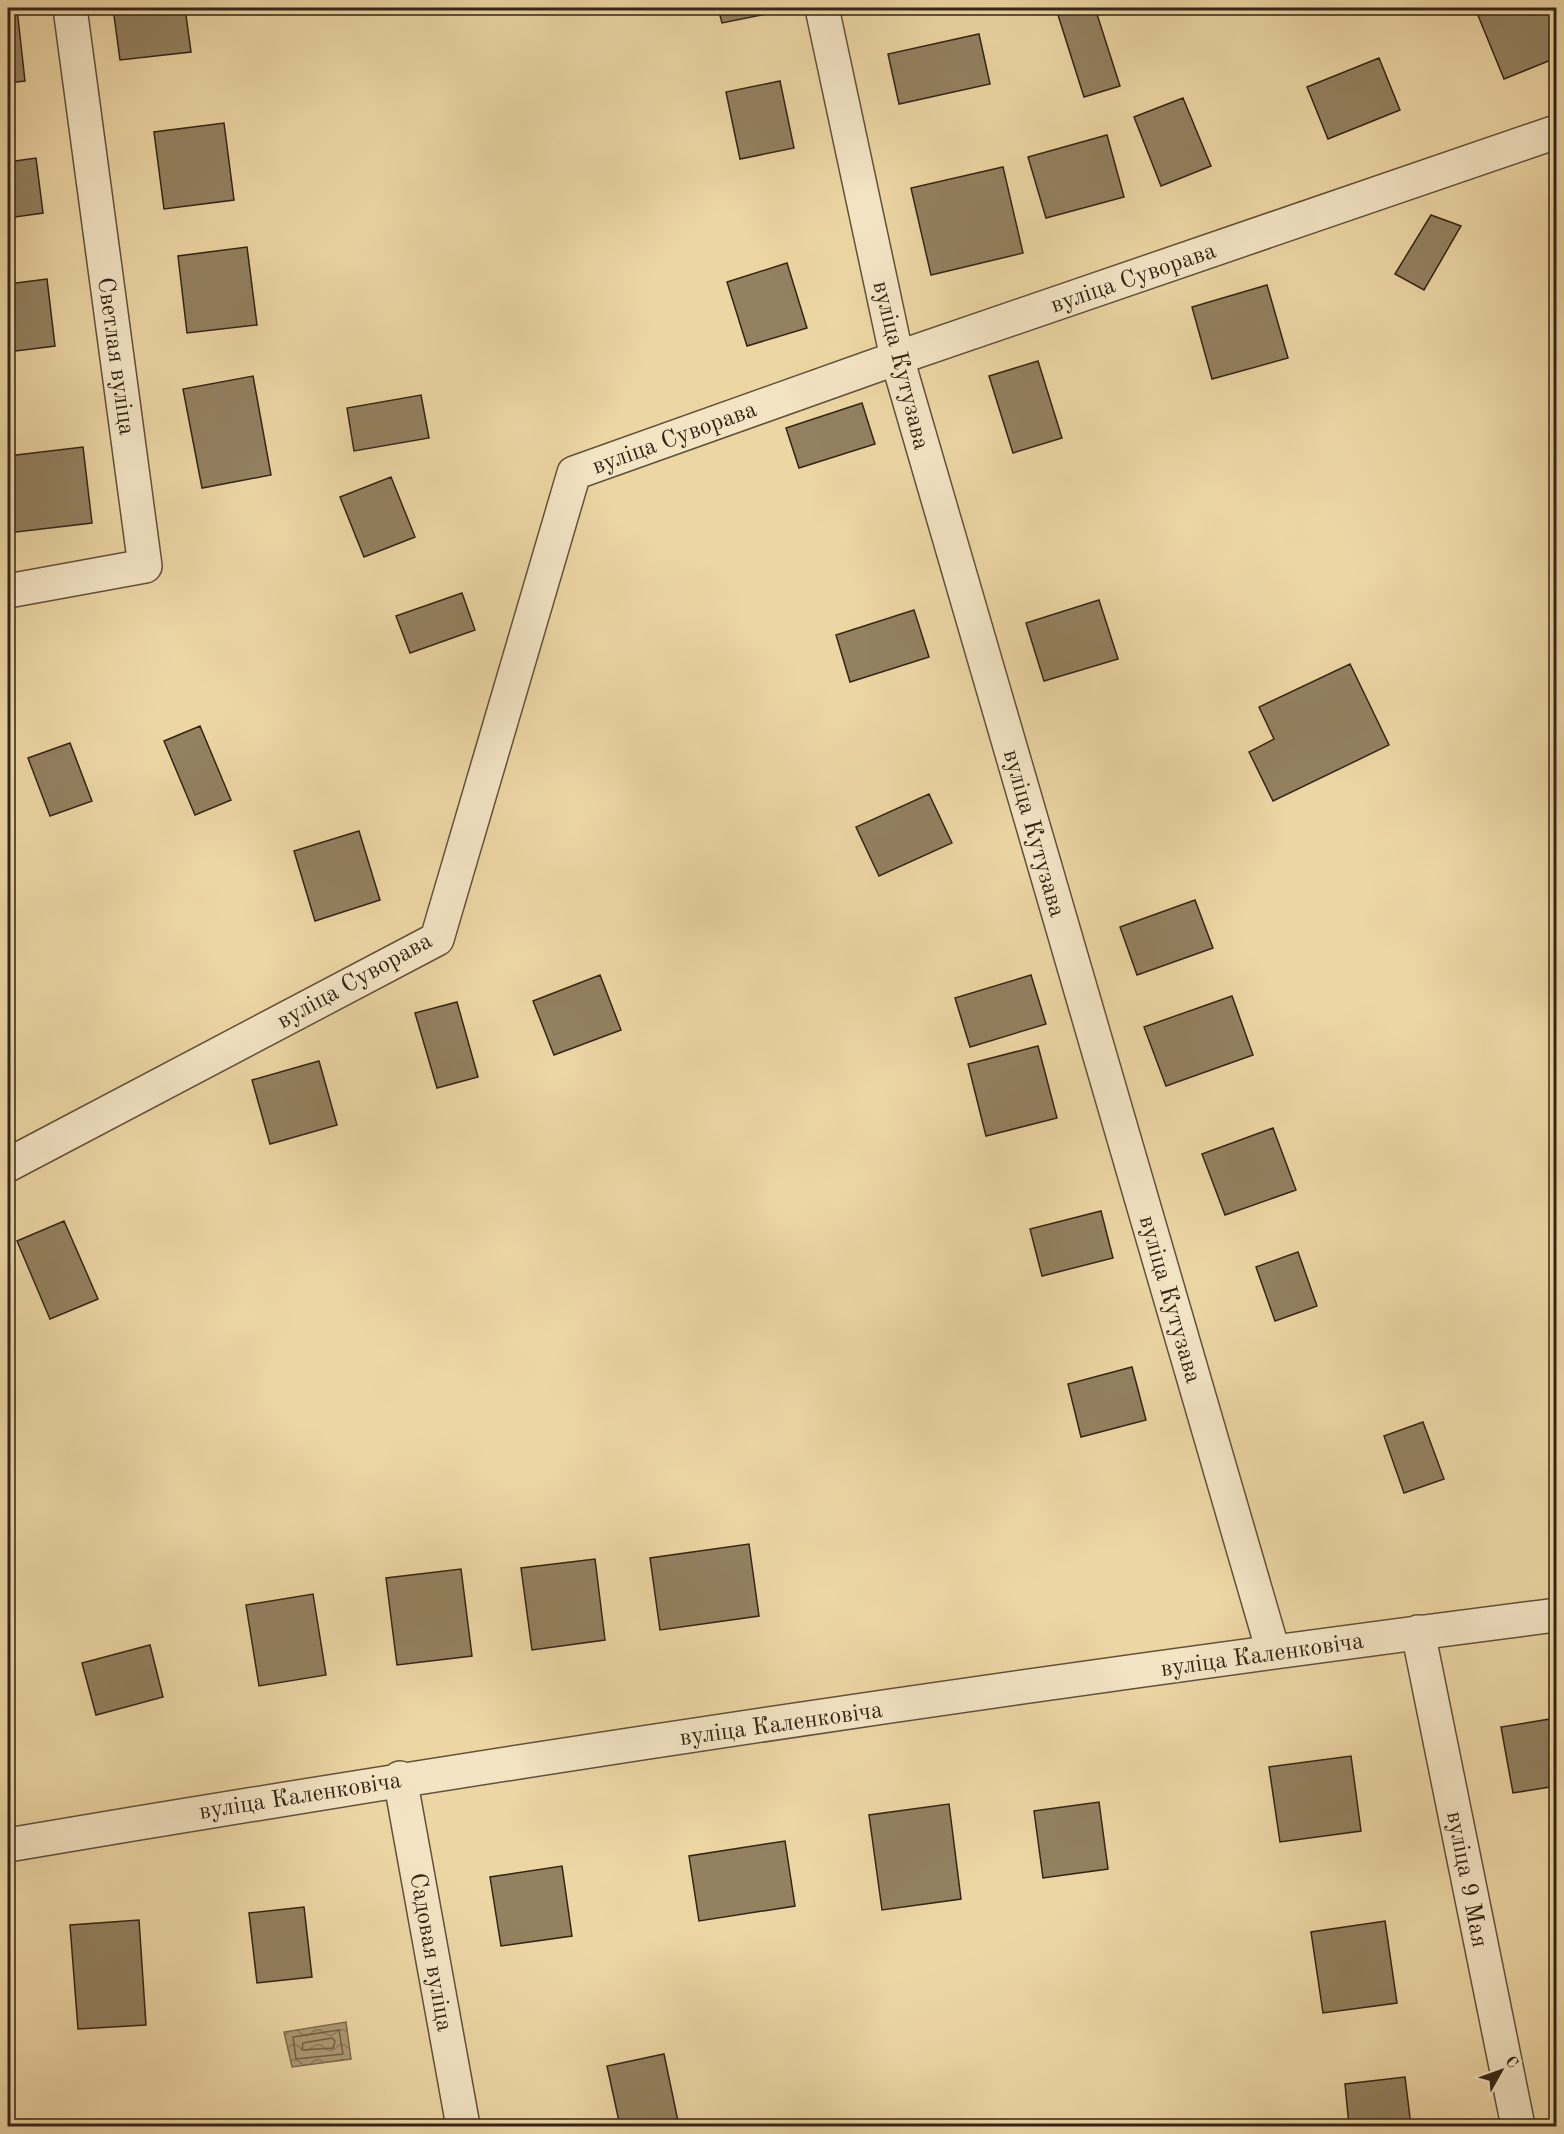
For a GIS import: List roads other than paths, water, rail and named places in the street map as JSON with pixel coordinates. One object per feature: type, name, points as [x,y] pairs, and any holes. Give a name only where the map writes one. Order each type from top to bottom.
[{"type":"street","name":"Светлая вуліца","points":[[8,591],[145,566],[70,8]]},
{"type":"street","name":"вуліца Кутузава","points":[[822,8],[897,358],[1273,1651]]},
{"type":"street","name":"вуліца Суворава","points":[[8,1165],[437,939],[574,473],[897,358],[1557,132]]},
{"type":"street","name":"вуліца Каленковіча","points":[[8,1845],[400,1778],[1273,1651],[1557,1615]]},
{"type":"street","name":"вуліца 9 Мая","points":[[1418,1632],[1518,2127]]},
{"type":"street","name":"Садовая вуліца","points":[[400,1778],[463,2127]]},
{"type":"water","points":[[346,2022],[351,2059],[292,2067],[284,2032]]}]
